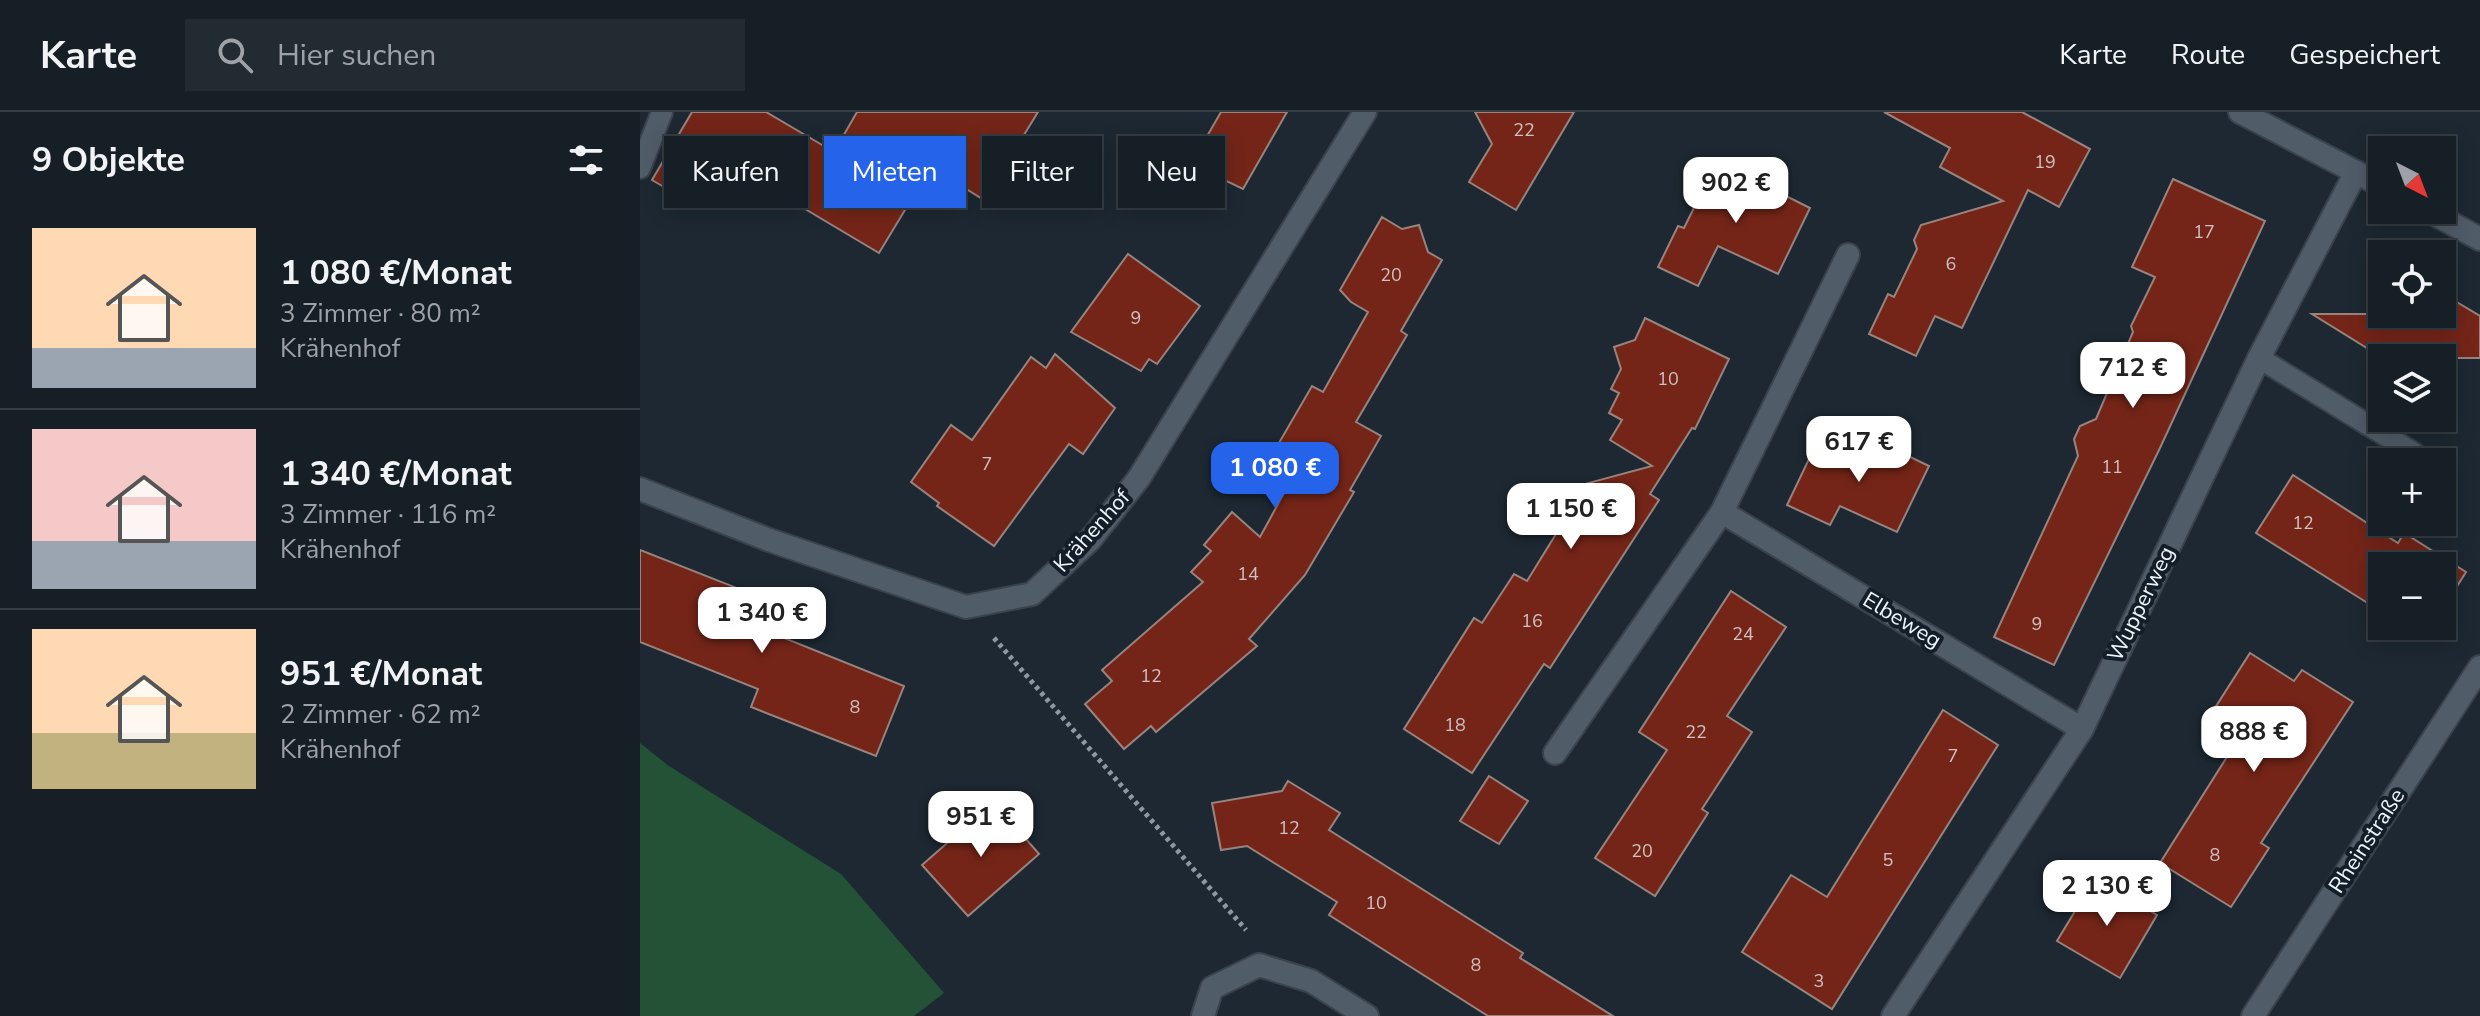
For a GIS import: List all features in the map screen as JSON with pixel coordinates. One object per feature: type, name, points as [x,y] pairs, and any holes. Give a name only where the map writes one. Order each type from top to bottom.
[{"type":"street","name":"Krähenhof","points":[[640,489],[769,540],[966,607],[1032,594],[1090,540],[1139,478],[1365,112]]},
{"type":"street","points":[[2240,112],[2368,178]]},
{"type":"street","name":"Wupperweg","points":[[1893,1016],[2082,729],[2259,358],[2356,172]]},
{"type":"street","points":[[2453,224],[2480,239]]},
{"type":"street","points":[[1555,753],[1722,512],[1848,255]]},
{"type":"street","name":"Elbeweg","points":[[1722,512],[2082,729]]},
{"type":"street","name":"Rheinstraße","points":[[2253,1016],[2480,667]]},
{"type":"street","points":[[1203,1016],[1212,988],[1259,965],[1311,981],[1367,1016]]},
{"type":"lane","points":[[640,168],[662,112]]},
{"type":"lane","points":[[2259,358],[2406,448]]},
{"type":"path","points":[[966,607],[1035,683],[1246,931],[1259,965]]},
{"type":"green space","points":[[640,743],[669,766],[841,874],[944,993],[914,1016],[640,1016]]},
{"type":"building","points":[[692,112],[766,112],[807,136],[678,136]]},
{"type":"building","points":[[857,112],[1038,112],[1023,136],[982,136],[982,199],[966,189],[966,136],[843,136]]},
{"type":"building","points":[[1221,112],[1287,112],[1243,189],[1225,180],[1225,136],[1207,136]]},
{"type":"building","points":[[1475,112],[1574,112],[1516,210],[1469,182],[1492,144]]},
{"type":"building","points":[[1884,112],[2022,112],[2090,149],[2059,207],[2028,190],[1962,328],[1935,316],[1916,356],[1869,334],[1888,294],[1894,297],[1917,249],[1914,240],[1921,225],[2003,201],[1940,167],[1950,148]]},
{"type":"building","points":[[808,137],[824,146],[824,208],[906,208],[879,253],[803,208],[808,208]]},
{"type":"building","points":[[664,160],[664,187],[652,180]]},
{"type":"building","points":[[1716,163],[1740,174],[1750,170],[1782,185],[1786,196],[1810,208],[1778,274],[1718,246],[1698,286],[1658,267],[1678,226],[1684,228]]},
{"type":"building","points":[[2173,179],[2265,221],[2160,448],[2054,665],[1994,637],[2078,456],[2074,439],[2080,426],[2096,419],[2133,332],[2131,326],[2155,277],[2132,267]]},
{"type":"building","points":[[1382,217],[1402,229],[1419,225],[1428,252],[1442,260],[1401,331],[1407,335],[1356,422],[1381,436],[1350,490],[1354,492],[1305,575],[1249,639],[1257,646],[1156,732],[1151,726],[1124,749],[1085,704],[1112,681],[1102,670],[1203,582],[1191,572],[1211,551],[1204,545],[1232,512],[1260,537],[1301,462],[1276,448],[1312,386],[1323,392],[1368,312],[1351,302],[1340,290]]},
{"type":"building","points":[[1128,254],[1200,306],[1157,364],[1149,359],[1141,371],[1071,332]]},
{"type":"building","points":[[2456,302],[2480,316],[2480,358],[2456,358],[2456,344],[2368,344],[2368,349],[2312,314],[2368,314],[2368,328],[2456,328]]},
{"type":"building","points":[[1645,318],[1729,359],[1695,429],[1692,428],[1650,494],[1659,500],[1550,668],[1544,664],[1472,773],[1404,729],[1474,618],[1482,623],[1514,574],[1527,581],[1572,508],[1571,501],[1581,485],[1652,466],[1610,440],[1622,420],[1609,413],[1619,393],[1611,389],[1621,369],[1614,347],[1635,340]]},
{"type":"building","points":[[1055,354],[1115,408],[1083,454],[1069,444],[994,546],[937,506],[939,503],[911,482],[951,425],[972,440],[1031,357],[1046,368]]},
{"type":"building","points":[[1819,438],[1863,459],[1873,439],[1929,466],[1897,532],[1840,506],[1830,525],[1787,505]]},
{"type":"building","points":[[2293,475],[2368,524],[2368,536],[2387,536],[2398,543],[2402,536],[2409,536],[2434,552],[2368,552],[2368,603],[2256,533]]},
{"type":"building","points":[[640,550],[795,611],[784,638],[904,686],[876,756],[751,707],[758,689],[640,642]]},
{"type":"building","points":[[2456,566],[2466,572],[2456,588]]},
{"type":"building","points":[[1731,591],[1786,627],[1727,716],[1752,732],[1702,809],[1708,813],[1655,896],[1595,858],[1667,750],[1639,732]]},
{"type":"building","points":[[2250,653],[2294,681],[2302,670],[2353,702],[2261,843],[2269,848],[2231,907],[2160,863],[2237,741],[2206,722]]},
{"type":"building","points":[[1943,710],[1998,745],[1832,1009],[1742,952],[1791,875],[1827,897]]},
{"type":"building","points":[[1489,776],[1528,801],[1499,844],[1460,821]]},
{"type":"building","points":[[1288,781],[1340,813],[1329,830],[1523,953],[1520,958],[1613,1016],[1488,1016],[1329,915],[1337,902],[1247,846],[1221,850],[1212,803],[1282,791]]},
{"type":"building","points":[[994,802],[1039,854],[968,916],[922,865]]},
{"type":"building","points":[[2095,878],[2157,915],[2120,978],[2057,941]]}]
